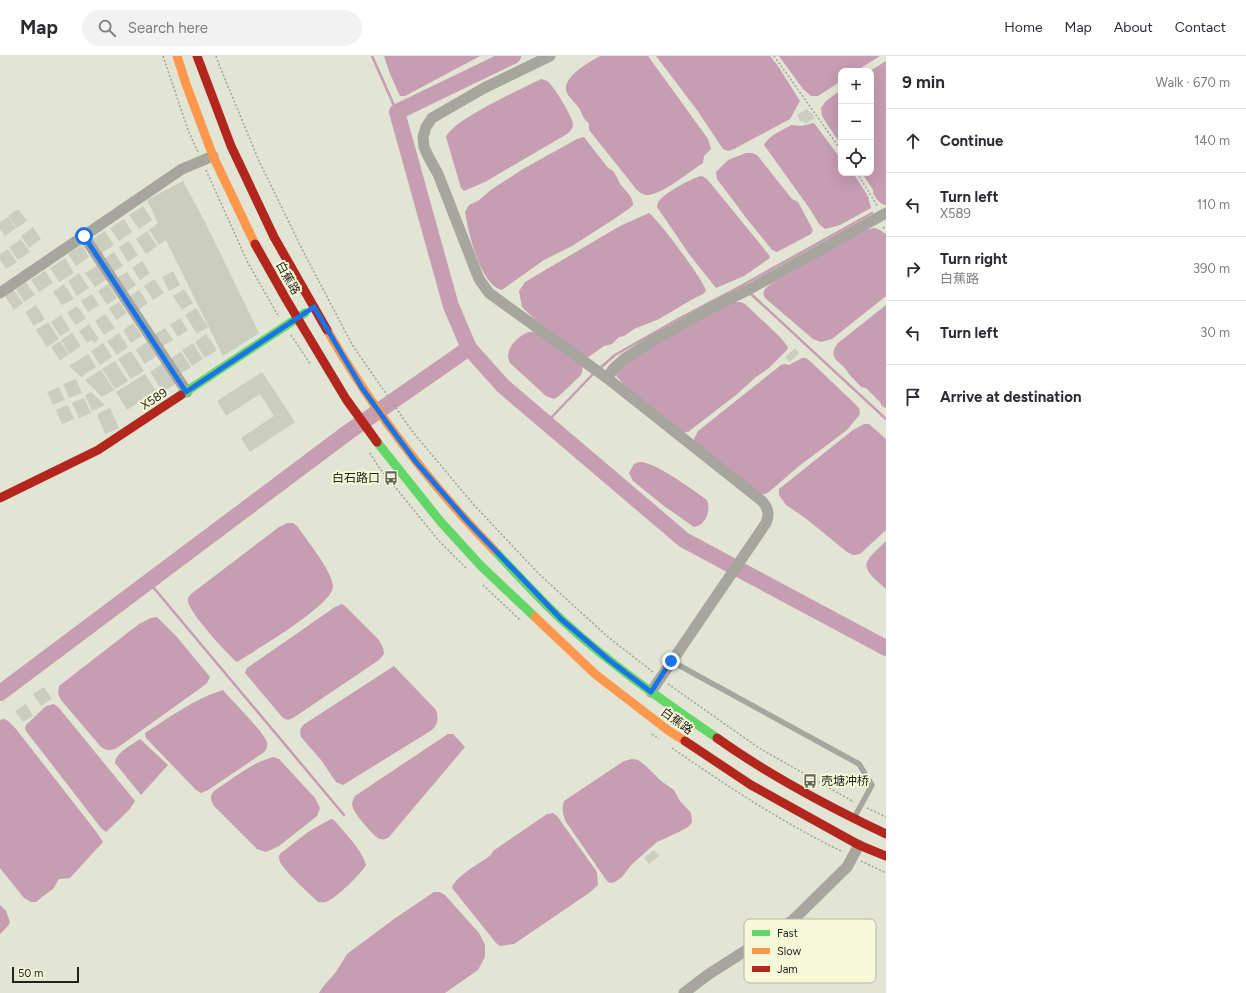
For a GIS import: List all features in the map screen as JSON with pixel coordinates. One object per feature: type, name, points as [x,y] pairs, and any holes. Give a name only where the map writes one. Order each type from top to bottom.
[{"type":"main road","name":"白蕉路","points":[[177,56],[213,156],[255,242],[346,399],[376,442],[440,521],[481,566],[595,674],[669,731],[751,785],[859,845],[886,856]]},
{"type":"main road","name":"白蕉路","points":[[197,56],[231,146],[274,237],[314,307],[362,388],[416,462],[468,522],[555,613],[609,660],[651,692],[748,760],[789,785],[886,834]]},
{"type":"main road","name":"X589","points":[[0,498],[98,450],[314,307]]},
{"type":"street","points":[[550,56],[484,88],[432,118],[426,126],[424,147],[438,174],[474,267],[489,293],[604,376],[762,501],[766,506],[769,517],[651,692]]},
{"type":"street","points":[[0,293],[182,169],[213,156]]},
{"type":"street","points":[[604,376],[624,358],[649,343],[884,214]]},
{"type":"street","points":[[84,236],[186,392]]},
{"type":"street","points":[[794,919],[847,867],[859,845]]},
{"type":"street","points":[[684,993],[709,974],[744,952]]},
{"type":"lane","points":[[671,661],[859,764],[872,785],[854,819]]},
{"type":"path","points":[[216,56],[259,161],[304,253],[353,346],[406,422],[474,505],[539,574],[608,637],[658,676]]},
{"type":"path","points":[[774,56],[838,146]]},
{"type":"path","points":[[859,176],[884,214]]},
{"type":"path","points":[[664,681],[759,748],[859,804]]},
{"type":"path","points":[[865,807],[886,817]]},
{"type":"shaded area","points":[[384,56],[480,56],[405,96],[400,96]]},
{"type":"shaded area","points":[[600,56],[648,56],[708,139],[711,149],[704,156],[703,163],[669,187],[654,194],[645,195],[637,190],[589,130],[589,124],[583,117],[578,106],[567,93],[566,87],[571,76],[583,66]]},
{"type":"shaded area","points":[[656,56],[770,56],[800,101],[790,119],[728,151],[723,149],[697,110]]},
{"type":"shaded area","points":[[779,56],[880,56],[861,68],[838,68],[838,83],[818,96],[811,96],[803,89]]},
{"type":"shaded area","points":[[886,61],[886,205],[877,199],[864,176],[874,176],[874,68]]},
{"type":"shaded area","points":[[541,79],[550,83],[562,101],[573,124],[571,130],[567,134],[485,182],[464,191],[461,188],[446,137],[452,130],[475,113]]},
{"type":"shaded area","points":[[838,92],[838,140],[822,116],[821,108],[826,101]]},
{"type":"shaded area","points":[[814,123],[838,155],[838,176],[855,176],[868,196],[871,208],[840,225],[825,229],[819,224],[764,145],[772,136],[791,125],[801,126]]},
{"type":"shaded area","points":[[584,137],[608,168],[615,173],[621,185],[631,197],[633,205],[572,246],[544,260],[502,290],[494,286],[481,268],[472,244],[465,212],[469,205],[478,201],[492,189],[523,169],[577,139]]},
{"type":"shaded area","points":[[746,153],[757,155],[792,199],[798,202],[813,230],[811,234],[777,252],[772,250],[747,219],[717,179],[716,172],[728,160]]},
{"type":"shaded area","points":[[702,176],[707,179],[770,258],[744,276],[716,288],[689,254],[657,207],[659,201],[667,194],[686,182]]},
{"type":"shaded area","points":[[649,213],[671,238],[704,285],[706,291],[703,294],[659,319],[619,337],[612,344],[604,346],[587,358],[545,329],[522,307],[519,291],[525,282],[620,226]]},
{"type":"shaded area","points":[[874,228],[886,234],[886,296],[832,339],[821,342],[813,339],[765,298],[764,290],[774,282],[843,240]]},
{"type":"shaded area","points":[[734,302],[741,302],[745,304],[781,338],[788,347],[787,350],[769,368],[756,377],[736,395],[688,432],[681,433],[625,386],[616,374],[627,361],[711,313]]},
{"type":"shaded area","points":[[886,305],[886,408],[882,406],[866,388],[861,387],[836,360],[833,353],[838,343]]},
{"type":"shaded area","points":[[536,332],[581,364],[582,373],[580,376],[554,399],[546,396],[510,363],[508,358],[512,344],[524,334]]},
{"type":"shaded area","points":[[802,358],[806,358],[811,362],[853,402],[859,408],[860,414],[847,430],[799,466],[769,492],[759,494],[695,444],[694,439],[698,431],[781,365],[789,365]]},
{"type":"shaded area","points":[[864,424],[869,424],[886,439],[886,530],[860,554],[853,555],[786,505],[779,495],[779,489],[853,430]]},
{"type":"shaded area","points":[[639,462],[654,466],[663,471],[707,500],[708,513],[702,523],[694,527],[664,506],[633,481],[629,473],[634,464]]},
{"type":"shaded area","points":[[287,523],[293,523],[297,526],[324,564],[332,580],[333,586],[330,594],[308,615],[237,662],[225,651],[200,622],[189,605],[189,596],[279,527]]},
{"type":"shaded area","points":[[886,541],[886,589],[871,575],[866,565],[872,555]]},
{"type":"shaded area","points":[[342,604],[379,640],[384,654],[379,660],[293,718],[288,720],[283,718],[245,673],[247,668],[335,607]]},
{"type":"shaded area","points":[[157,617],[177,637],[210,677],[207,683],[202,687],[117,748],[110,750],[105,749],[101,747],[61,700],[58,694],[59,686],[139,624],[151,618]]},
{"type":"shaded area","points":[[394,666],[436,710],[438,718],[436,725],[432,730],[343,785],[336,782],[321,760],[301,737],[300,730],[303,725]]},
{"type":"shaded area","points":[[223,690],[260,731],[267,742],[267,747],[263,753],[208,790],[201,793],[196,790],[146,738],[145,733],[192,703]]},
{"type":"shaded area","points":[[54,704],[59,708],[135,801],[129,810],[106,832],[101,828],[26,731],[26,725],[46,706]]},
{"type":"shaded area","points":[[4,719],[16,729],[103,842],[70,878],[59,879],[53,889],[36,902],[31,902],[24,898],[0,868],[0,720]]},
{"type":"shaded area","points":[[448,734],[453,734],[465,747],[389,837],[386,839],[380,839],[377,837],[354,811],[352,803],[355,796]]},
{"type":"shaded area","points":[[140,739],[168,765],[141,795],[115,763],[121,752]]},
{"type":"shaded area","points":[[274,757],[279,759],[315,798],[320,808],[317,816],[279,846],[266,852],[257,849],[214,806],[211,797],[214,791],[242,771],[266,759]]},
{"type":"shaded area","points":[[632,759],[638,760],[661,781],[674,790],[680,801],[691,813],[692,822],[688,827],[657,842],[631,865],[622,877],[615,882],[610,883],[607,881],[566,822],[563,814],[564,801],[624,761]]},
{"type":"shaded area","points":[[553,813],[557,816],[597,872],[598,885],[589,893],[514,944],[500,946],[452,888],[458,879],[491,855],[493,851],[547,814]]},
{"type":"shaded area","points":[[331,819],[334,820],[353,842],[366,865],[343,890],[332,899],[327,902],[318,902],[285,869],[279,859],[279,856],[308,832]]},
{"type":"shaded area","points":[[434,892],[440,892],[445,895],[479,933],[485,945],[485,957],[478,970],[445,993],[319,993],[336,972],[347,954],[394,919]]},
{"type":"shaded area","points":[[0,905],[6,911],[10,922],[0,934]]},
{"type":"building","points":[[807,109],[815,118],[805,124],[803,121],[801,122],[797,115]]},
{"type":"building","points":[[183,181],[206,224],[259,333],[223,356],[166,240],[159,245],[149,230],[158,223],[147,200]]},
{"type":"building","points":[[143,206],[152,220],[139,229],[129,215]]},
{"type":"building","points":[[18,209],[27,221],[17,228],[8,216]]},
{"type":"building","points":[[8,217],[16,228],[5,236],[0,229],[0,222]]},
{"type":"building","points":[[124,219],[132,232],[119,241],[110,228]]},
{"type":"building","points":[[33,227],[41,239],[29,248],[21,236]]},
{"type":"building","points":[[105,231],[114,245],[100,254],[91,240]]},
{"type":"building","points":[[147,231],[157,246],[146,254],[136,239]]},
{"type":"building","points":[[21,239],[30,252],[18,260],[9,247]]},
{"type":"building","points":[[129,241],[138,255],[128,262],[119,247]]},
{"type":"building","points":[[82,245],[89,257],[76,266],[68,254]]},
{"type":"building","points":[[8,249],[17,262],[6,269],[0,260],[0,254]]},
{"type":"building","points":[[114,252],[123,266],[113,272],[104,259]]},
{"type":"building","points":[[65,258],[74,273],[59,282],[50,268]]},
{"type":"building","points":[[142,261],[150,273],[140,280],[132,268]]},
{"type":"building","points":[[97,266],[106,280],[95,287],[85,273]]},
{"type":"building","points":[[45,271],[53,283],[39,292],[31,280]]},
{"type":"building","points":[[173,271],[180,285],[169,291],[162,277]]},
{"type":"building","points":[[127,272],[136,285],[126,292],[117,278]]},
{"type":"building","points":[[79,273],[89,288],[77,296],[68,281]]},
{"type":"building","points":[[154,279],[164,293],[153,300],[144,286]]},
{"type":"building","points":[[26,282],[35,295],[24,302],[16,289]]},
{"type":"building","points":[[64,284],[74,299],[62,305],[53,292]]},
{"type":"building","points":[[108,284],[117,298],[107,305],[98,291]]},
{"type":"building","points":[[13,289],[23,303],[14,310],[4,295]]},
{"type":"building","points":[[184,289],[193,303],[182,310],[173,296]]},
{"type":"building","points":[[139,290],[148,303],[138,310],[129,297]]},
{"type":"building","points":[[92,294],[99,305],[88,312],[81,301]]},
{"type":"building","points":[[119,302],[127,313],[116,320],[109,308]]},
{"type":"building","points":[[36,305],[45,319],[34,326],[25,312]]},
{"type":"building","points":[[77,306],[86,318],[76,325],[67,313]]},
{"type":"building","points":[[196,308],[208,327],[197,334],[185,315]]},
{"type":"building","points":[[105,314],[115,328],[104,335],[95,321]]},
{"type":"building","points":[[61,315],[70,330],[60,336],[51,322]]},
{"type":"building","points":[[180,318],[188,330],[178,337],[170,325]]},
{"type":"building","points":[[48,322],[59,339],[47,347],[36,330]]},
{"type":"building","points":[[133,323],[142,336],[131,343],[123,330]]},
{"type":"building","points":[[89,324],[99,339],[94,343],[92,340],[87,343],[79,331]]},
{"type":"building","points":[[165,328],[173,340],[161,347],[154,335]]},
{"type":"building","points":[[72,333],[81,346],[70,354],[61,340]]},
{"type":"building","points":[[119,333],[128,347],[117,355],[107,341]]},
{"type":"building","points":[[206,334],[217,350],[205,358],[195,342]]},
{"type":"building","points":[[60,341],[69,354],[60,360],[51,347]]},
{"type":"building","points":[[147,342],[156,356],[145,364],[136,350]]},
{"type":"building","points":[[103,343],[112,357],[100,365],[91,351]]},
{"type":"building","points":[[193,343],[203,359],[192,366],[182,350]]},
{"type":"building","points":[[795,348],[799,353],[790,362],[785,357]]},
{"type":"building","points":[[131,351],[144,371],[131,379],[118,359]]},
{"type":"building","points":[[181,352],[191,367],[180,374],[170,359]]},
{"type":"building","points":[[88,354],[96,367],[81,377],[69,366]]},
{"type":"building","points":[[115,361],[128,381],[115,389],[102,369]]},
{"type":"building","points":[[163,363],[177,383],[163,392],[150,372]]},
{"type":"building","points":[[101,370],[114,390],[102,397],[85,380]]},
{"type":"building","points":[[262,372],[295,422],[250,452],[241,438],[274,416],[260,394],[226,416],[217,401]]},
{"type":"building","points":[[145,374],[156,391],[127,410],[116,392]]},
{"type":"building","points":[[76,379],[82,393],[69,398],[63,384]]},
{"type":"building","points":[[59,387],[65,400],[53,405],[47,392]]},
{"type":"building","points":[[91,392],[105,405],[92,411],[85,395]]},
{"type":"building","points":[[84,398],[91,413],[79,418],[72,403]]},
{"type":"building","points":[[68,405],[74,419],[62,424],[56,410]]},
{"type":"building","points":[[110,408],[119,428],[105,434],[97,414]]},
{"type":"building","points":[[44,687],[52,699],[41,706],[33,694]]},
{"type":"building","points":[[26,704],[33,716],[23,722],[15,711]]},
{"type":"building","points":[[654,850],[659,856],[649,864],[644,858]]},
{"type":"waterway","points":[[372,56],[397,112]]},
{"type":"waterway","points":[[513,56],[397,112],[451,306],[469,348],[503,386],[684,540],[886,648]]},
{"type":"waterway","points":[[599,369],[615,355],[872,213]]},
{"type":"waterway","points":[[750,293],[886,419]]},
{"type":"waterway","points":[[0,693],[347,433],[469,348]]},
{"type":"waterway","points":[[546,423],[594,373]]},
{"type":"waterway","points":[[148,581],[344,815]]},
{"type":"traffic: fast","points":[[181,395],[305,313]]},
{"type":"traffic: fast","points":[[377,442],[440,521],[481,566],[535,617]]},
{"type":"traffic: fast","points":[[494,550],[544,603],[580,636],[637,682],[717,738]]},
{"type":"traffic: slow","points":[[177,56],[213,156],[255,244]]},
{"type":"traffic: slow","points":[[327,330],[363,389],[403,445],[447,499],[494,550]]},
{"type":"traffic: slow","points":[[535,617],[595,674],[669,731],[685,741]]},
{"type":"traffic: jam","points":[[197,56],[231,146],[274,237],[327,330]]},
{"type":"traffic: jam","points":[[255,244],[346,399],[377,442]]},
{"type":"traffic: jam","points":[[0,498],[98,450],[181,395]]},
{"type":"traffic: jam","points":[[717,738],[757,765],[799,790],[886,834]]},
{"type":"traffic: jam","points":[[685,741],[751,785],[859,845],[886,856]]},
{"type":"place","name":"白石路口","points":[[391,478]]},
{"type":"place","name":"壳塘冲桥","points":[[810,781]]},
{"type":"route","points":[[84,236],[186,392],[314,307],[362,388],[416,462],[468,522],[561,619],[609,660],[651,692],[671,661]]}]
